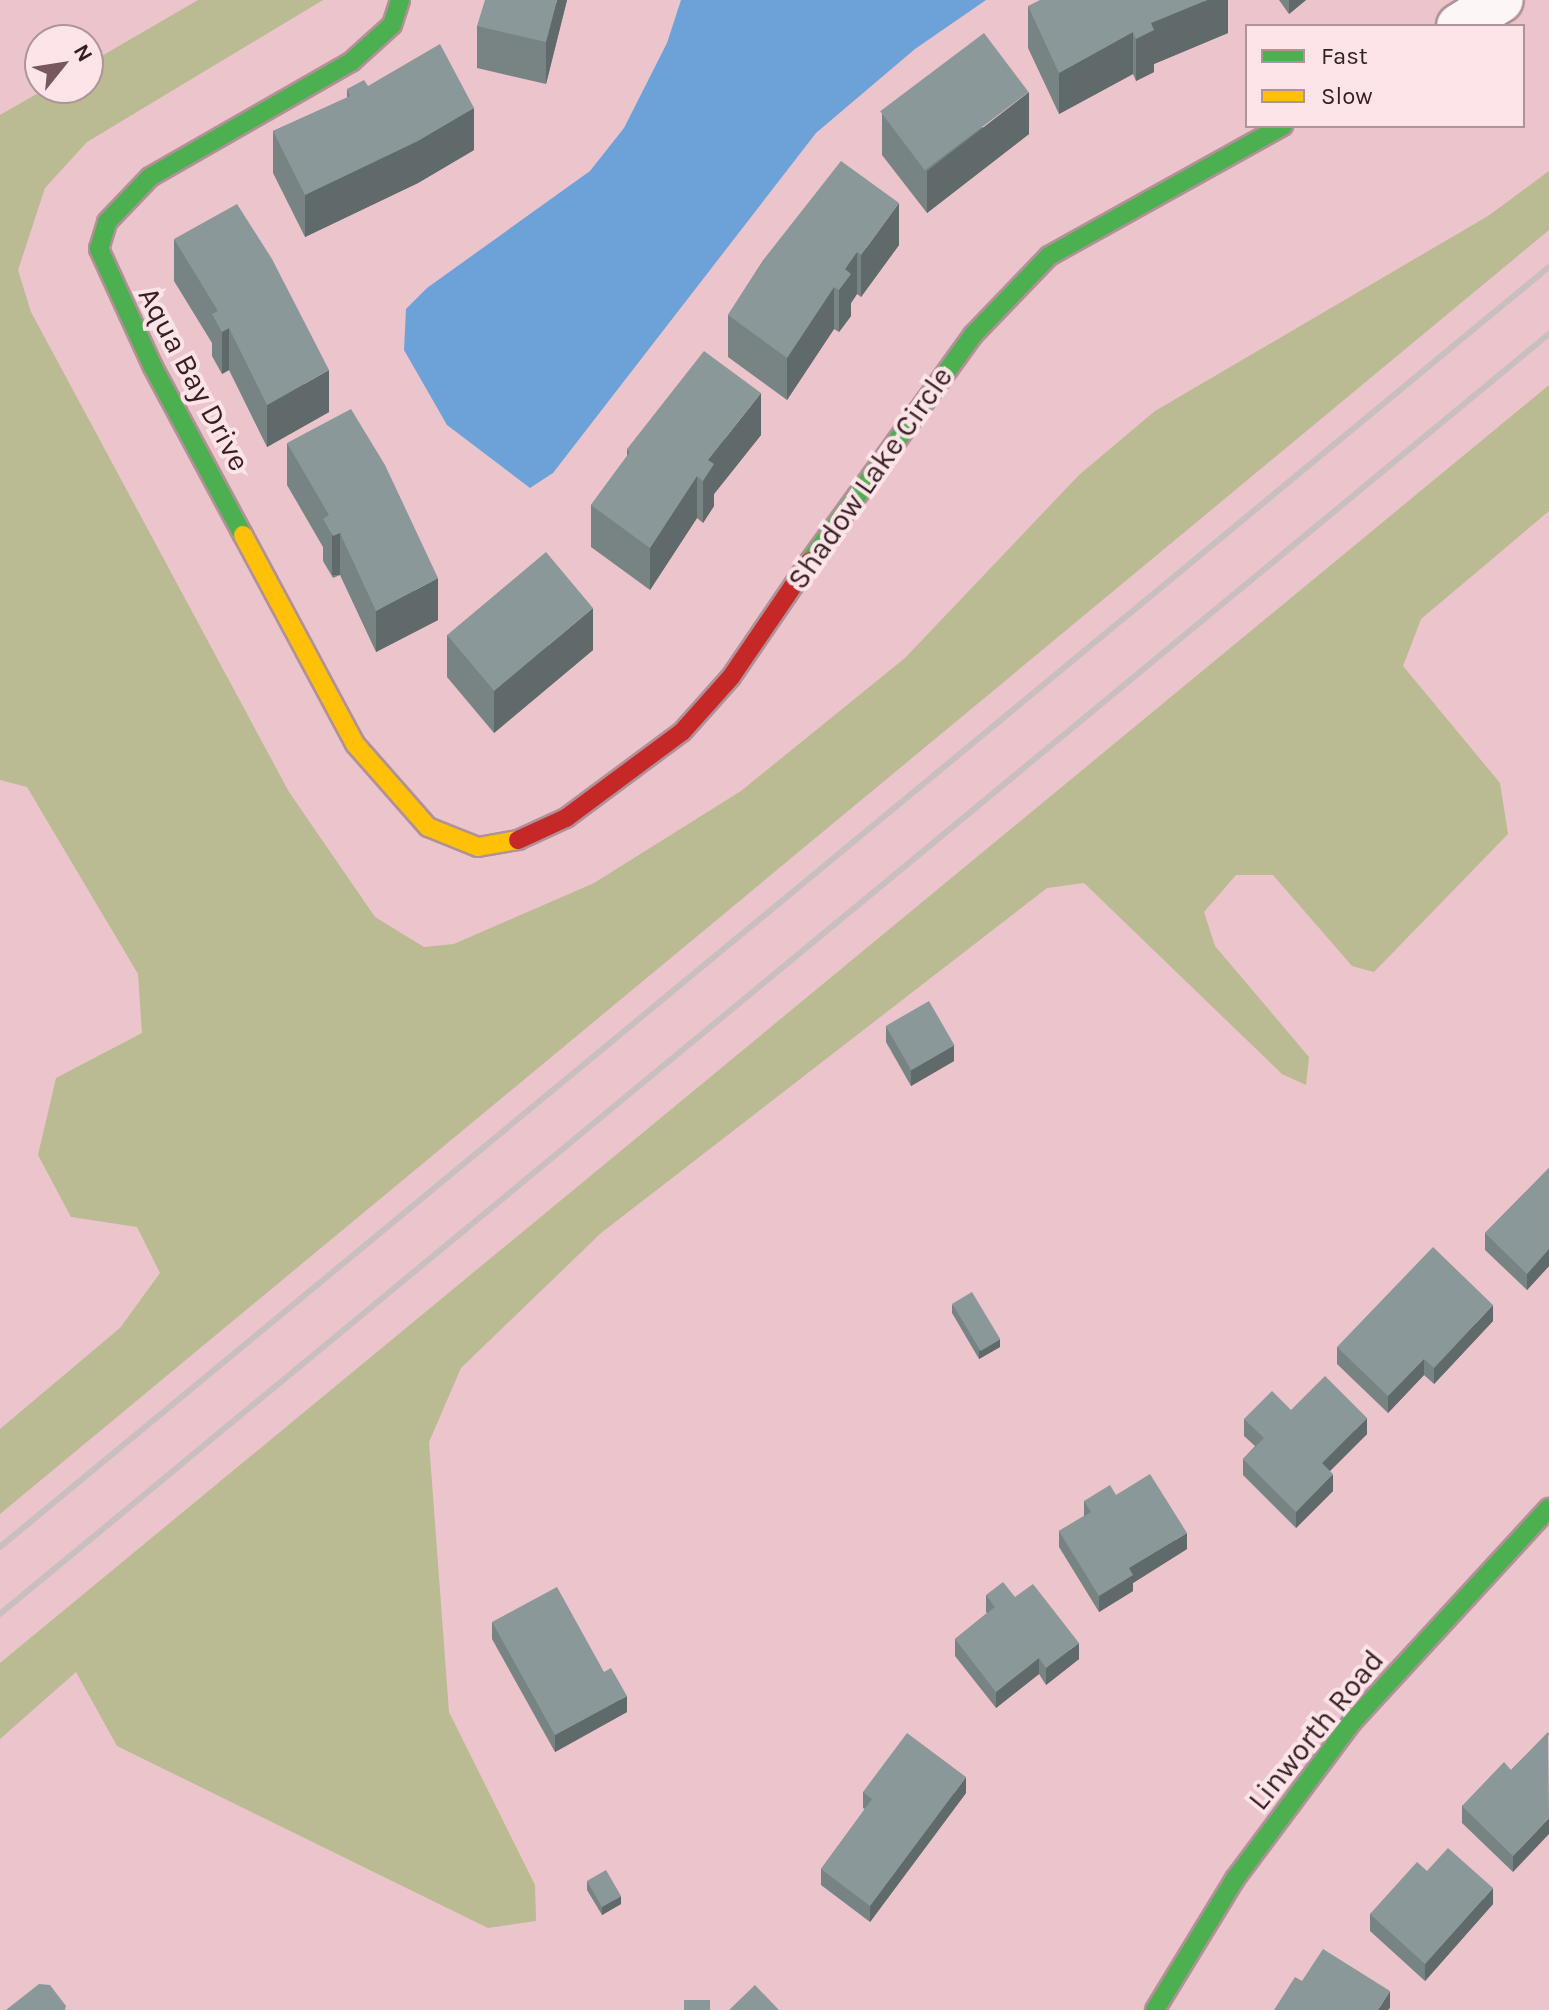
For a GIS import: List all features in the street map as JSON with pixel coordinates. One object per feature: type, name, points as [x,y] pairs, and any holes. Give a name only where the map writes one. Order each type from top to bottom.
[{"type":"street","name":"Aqua Bay Drive","points":[[400,0],[392,25],[351,62],[150,177],[107,222],[99,249],[153,367],[355,744],[428,827],[478,847]]},
{"type":"street","points":[[1462,24],[1501,0]]},
{"type":"street","name":"Shadow Lake Circle","points":[[478,847],[524,839],[566,818],[682,732],[731,677],[865,479],[973,335],[1049,256],[1279,128]]},
{"type":"street","name":"Linworth Road","points":[[1155,2010],[1235,1879],[1352,1722],[1549,1508]]},
{"type":"green space","points":[[198,0],[323,0],[87,142],[45,188],[18,270],[31,312],[289,792],[375,917],[424,947],[454,944],[594,883],[741,791],[905,658],[1079,475],[1155,411],[1488,216],[1549,171],[1549,230],[0,1514],[0,1429],[120,1328],[160,1273],[137,1227],[71,1217],[38,1155],[56,1078],[142,1033],[138,974],[27,787],[0,780],[0,115],[24,101],[24,104],[104,104],[104,55]]},
{"type":"green space","points":[[1549,385],[1549,511],[1421,619],[1403,666],[1500,783],[1508,834],[1374,972],[1352,966],[1273,875],[1236,875],[1204,912],[1215,946],[1309,1057],[1306,1085],[1282,1074],[1084,883],[1047,888],[601,1233],[461,1368],[429,1442],[449,1712],[535,1885],[536,1921],[488,1928],[117,1746],[76,1672],[0,1739],[0,1663]]},
{"type":"water","points":[[681,0],[986,0],[915,49],[816,133],[553,473],[530,488],[447,425],[404,350],[406,309],[427,288],[590,171],[624,128],[667,43]]},
{"type":"building","points":[[485,0],[557,0],[546,42],[477,26]]},
{"type":"building","points":[[1040,0],[1207,0],[1151,23],[1154,30],[1136,39],[1133,32],[1059,73],[1028,6]]},
{"type":"building","points":[[984,33],[1029,92],[925,170],[880,111]]},
{"type":"building","points":[[440,44],[474,108],[418,141],[305,195],[273,131],[350,96],[347,89],[364,80],[368,86]]},
{"type":"building","points":[[841,161],[899,203],[861,255],[857,252],[845,269],[851,274],[839,290],[834,287],[787,358],[728,315],[764,259]]},
{"type":"building","points":[[237,204],[272,259],[329,370],[267,405],[229,328],[222,332],[212,314],[218,311],[174,239]]},
{"type":"building","points":[[704,351],[761,393],[708,460],[714,464],[703,481],[697,476],[650,548],[591,505],[630,452],[627,449]]},
{"type":"building","points":[[351,409],[385,465],[438,578],[376,611],[340,533],[333,536],[323,519],[329,515],[287,443]]},
{"type":"building","points":[[546,552],[593,608],[494,691],[447,635]]},
{"type":"building","points":[[929,1001],[954,1045],[911,1070],[886,1026]]},
{"type":"building","points":[[1549,1168],[1549,1249],[1527,1274],[1485,1233]]},
{"type":"building","points":[[1433,1247],[1493,1305],[1434,1368],[1424,1359],[1388,1396],[1337,1347]]},
{"type":"building","points":[[972,1292],[1000,1339],[981,1351],[952,1304]]},
{"type":"building","points":[[1325,1376],[1367,1418],[1322,1463],[1333,1474],[1296,1512],[1243,1459],[1264,1438],[1244,1419],[1272,1391],[1291,1410]]},
{"type":"building","points":[[1150,1474],[1187,1533],[1129,1568],[1133,1575],[1099,1596],[1059,1531],[1091,1512],[1084,1501],[1110,1485],[1116,1495]]},
{"type":"building","points":[[1003,1582],[1015,1597],[1033,1584],[1079,1643],[1046,1668],[1039,1658],[996,1692],[955,1639],[995,1607],[986,1595]]},
{"type":"building","points":[[557,1587],[604,1672],[611,1668],[627,1696],[555,1735],[492,1622]]},
{"type":"building","points":[[1548,1732],[1549,1818],[1513,1856],[1462,1806],[1504,1762],[1511,1770]]},
{"type":"building","points":[[907,1733],[966,1777],[870,1906],[821,1869],[872,1799],[863,1792]]},
{"type":"building","points":[[1448,1848],[1493,1888],[1425,1964],[1370,1914],[1417,1862],[1427,1871]]},
{"type":"building","points":[[606,1870],[621,1896],[602,1907],[587,1881]]},
{"type":"building","points":[[1323,1949],[1390,1991],[1378,2010],[1274,2010],[1295,1977],[1302,1981]]},
{"type":"building","points":[[39,1984],[50,1985],[66,2006],[65,2010],[6,2010]]},
{"type":"building","points":[[755,1985],[779,2010],[729,2010]]},
{"type":"building","points":[[684,2000],[710,2000],[710,2010],[684,2010]]},
{"type":"railway","points":[[0,1547],[1549,267]]},
{"type":"railway","points":[[0,1614],[1549,334]]},
{"type":"traffic: fast","points":[[243,535],[153,367],[99,249],[107,222],[150,177],[351,62],[392,25],[400,0]]},
{"type":"traffic: fast","points":[[810,561],[973,335],[1049,256],[1279,128]]},
{"type":"traffic: fast","points":[[1155,2010],[1235,1879],[1352,1722],[1549,1508]]},
{"type":"traffic: slow","points":[[243,535],[355,744],[428,827],[478,847],[518,840]]},
{"type":"traffic: jam","points":[[518,840],[566,818],[682,732],[731,677],[810,561]]}]
